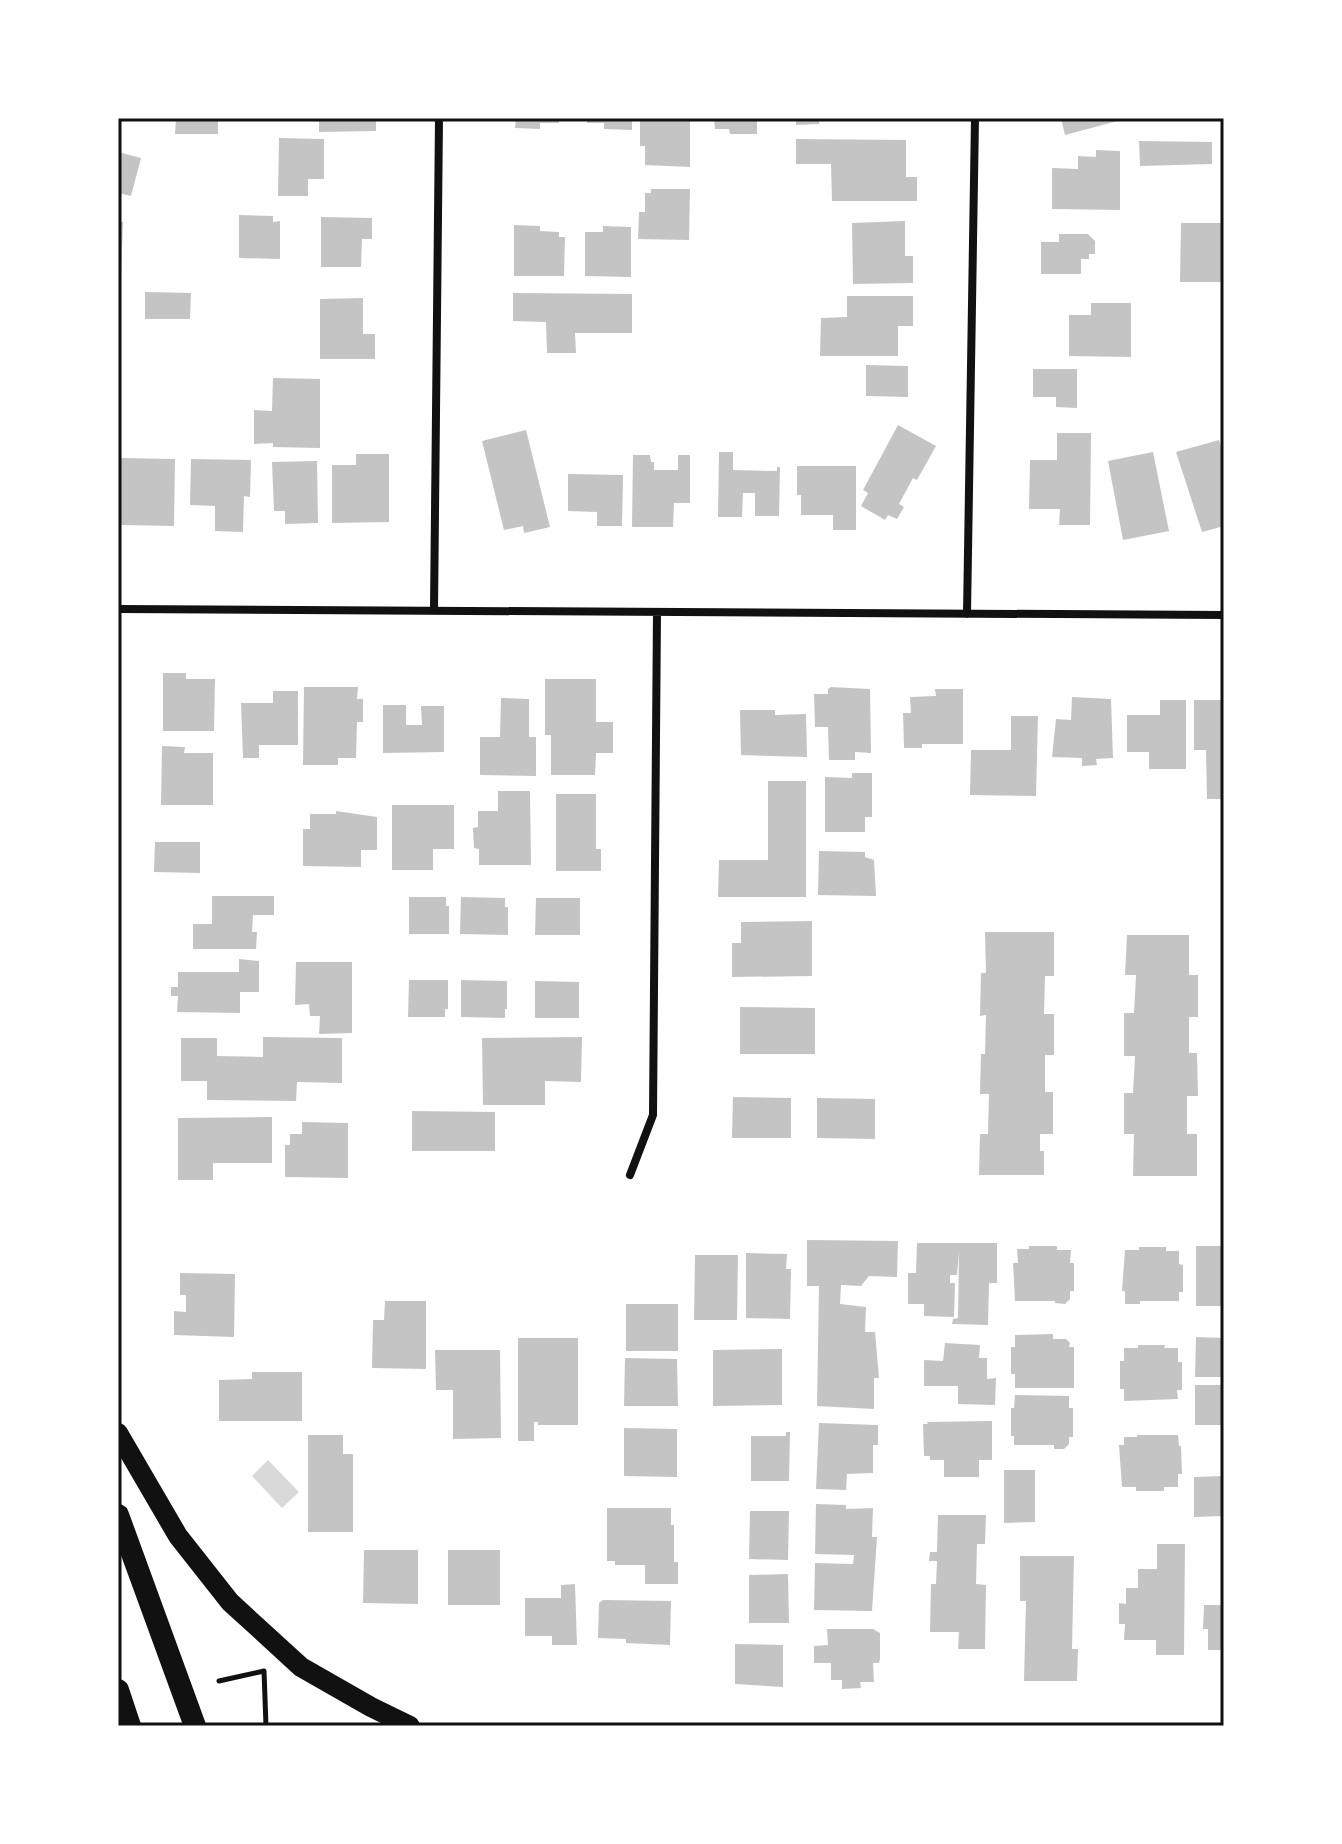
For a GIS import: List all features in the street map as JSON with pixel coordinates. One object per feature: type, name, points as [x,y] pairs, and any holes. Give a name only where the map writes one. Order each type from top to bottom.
[{"type":"highway","points":[[118,1515],[195,1726]]},
{"type":"highway","points":[[118,1690],[130,1726]]},
{"type":"main road","points":[[118,1433],[178,1536],[230,1602],[301,1667],[410,1726]]},
{"type":"street","points":[[434,610],[439,118]]},
{"type":"street","points":[[967,614],[975,118]]},
{"type":"street","points":[[118,609],[1224,615]]},
{"type":"street","points":[[630,1175],[653,1115],[657,612]]},
{"type":"path","points":[[219,1681],[264,1671],[266,1726]]},
{"type":"shaded area","points":[[268,1460],[299,1492],[282,1508],[252,1476]]},
{"type":"building","points":[[176,118],[218,118],[218,134],[175,134]]},
{"type":"building","points":[[319,118],[376,118],[376,131],[319,132]]},
{"type":"building","points":[[516,118],[559,118],[559,123],[540,123],[540,129],[515,128]]},
{"type":"building","points":[[587,118],[632,118],[632,130],[604,129],[604,123],[587,123]]},
{"type":"building","points":[[640,118],[690,119],[690,167],[645,165],[645,146],[640,146]]},
{"type":"building","points":[[714,118],[757,118],[757,134],[730,134],[729,129],[715,129]]},
{"type":"building","points":[[796,118],[819,118],[819,124],[796,125]]},
{"type":"building","points":[[1061,118],[1125,118],[1125,119],[1065,135]]},
{"type":"building","points":[[279,138],[324,139],[324,179],[308,179],[308,196],[278,196]]},
{"type":"building","points":[[796,139],[906,140],[906,177],[917,177],[917,201],[832,201],[831,164],[796,164]]},
{"type":"building","points":[[1139,141],[1212,142],[1212,164],[1140,166]]},
{"type":"building","points":[[1096,150],[1120,151],[1120,210],[1052,209],[1052,168],[1078,169],[1078,156],[1096,157]]},
{"type":"building","points":[[118,152],[141,158],[131,196],[118,193]]},
{"type":"building","points":[[651,189],[690,189],[689,240],[638,239],[639,212],[645,212],[645,193],[651,193]]},
{"type":"building","points":[[239,215],[273,216],[273,222],[280,221],[280,259],[239,258]]},
{"type":"building","points":[[321,217],[372,218],[372,239],[362,239],[361,267],[321,267]]},
{"type":"building","points":[[905,221],[905,256],[913,256],[913,283],[853,284],[852,223]]},
{"type":"building","points":[[118,222],[123,222],[121,282],[118,282]]},
{"type":"building","points":[[1181,223],[1224,223],[1224,282],[1180,282]]},
{"type":"building","points":[[514,225],[540,226],[540,231],[559,232],[559,237],[565,237],[564,276],[514,276]]},
{"type":"building","points":[[603,226],[631,227],[631,277],[585,276],[585,232],[603,232]]},
{"type":"building","points":[[1059,234],[1088,234],[1095,241],[1095,254],[1089,254],[1089,259],[1081,259],[1081,274],[1041,274],[1041,242],[1059,242]]},
{"type":"building","points":[[145,292],[191,293],[190,319],[145,319]]},
{"type":"building","points":[[513,293],[632,294],[632,333],[575,333],[576,353],[547,353],[546,322],[513,321]]},
{"type":"building","points":[[847,296],[913,296],[913,326],[898,326],[898,356],[820,356],[821,318],[847,317]]},
{"type":"building","points":[[363,298],[363,334],[375,334],[375,359],[320,359],[320,299]]},
{"type":"building","points":[[1091,303],[1131,303],[1131,357],[1069,356],[1069,315],[1091,315]]},
{"type":"building","points":[[866,365],[908,366],[908,397],[866,396]]},
{"type":"building","points":[[1033,369],[1077,369],[1077,408],[1056,407],[1056,397],[1033,397]]},
{"type":"building","points":[[273,378],[320,379],[320,448],[254,444],[254,410],[272,411]]},
{"type":"building","points":[[898,425],[936,446],[899,504],[904,507],[897,519],[888,515],[885,520],[861,506],[868,493],[863,490]]},
{"type":"building","points":[[526,430],[550,527],[524,533],[523,526],[504,530],[482,441]]},
{"type":"building","points":[[1057,433],[1091,433],[1090,525],[1059,525],[1060,509],[1029,509],[1030,460],[1057,460]]},
{"type":"building","points":[[1219,440],[1224,457],[1224,526],[1202,532],[1176,452]]},
{"type":"building","points":[[719,452],[733,452],[733,470],[777,471],[780,467],[779,516],[755,516],[755,493],[743,493],[742,517],[718,517]]},
{"type":"building","points":[[1153,452],[1169,531],[1123,540],[1108,461]]},
{"type":"building","points":[[356,454],[389,454],[389,522],[332,523],[332,465],[356,465]]},
{"type":"building","points":[[633,455],[650,455],[654,470],[678,470],[678,455],[690,455],[690,503],[674,503],[673,527],[632,527]]},
{"type":"building","points":[[121,458],[175,459],[174,526],[120,525]]},
{"type":"building","points":[[191,459],[251,460],[250,497],[244,496],[243,532],[215,531],[215,506],[190,505]]},
{"type":"building","points":[[317,461],[318,523],[285,524],[285,511],[274,511],[272,462]]},
{"type":"building","points":[[797,466],[856,466],[856,530],[833,530],[833,515],[801,515]]},
{"type":"building","points":[[568,474],[623,475],[622,526],[597,526],[597,512],[568,511]]},
{"type":"building","points":[[163,673],[186,673],[186,679],[215,679],[214,731],[163,731]]},
{"type":"building","points":[[545,679],[596,679],[596,722],[613,722],[613,753],[596,753],[595,775],[551,775],[551,735],[545,735]]},
{"type":"building","points":[[304,687],[358,687],[357,699],[363,699],[363,722],[357,722],[356,758],[338,758],[338,765],[303,765]]},
{"type":"building","points":[[831,687],[870,689],[871,753],[855,752],[855,760],[829,760],[828,727],[815,727],[814,694],[828,694]]},
{"type":"building","points":[[935,689],[963,689],[963,744],[922,744],[922,748],[904,748],[903,713],[911,713],[910,697],[936,696]]},
{"type":"building","points":[[273,691],[298,691],[298,745],[259,745],[259,758],[243,758],[241,703],[273,703]]},
{"type":"building","points":[[1072,697],[1111,699],[1113,758],[1096,759],[1097,765],[1082,766],[1082,758],[1052,757],[1056,719],[1071,720]]},
{"type":"building","points":[[501,698],[529,699],[529,737],[536,737],[536,776],[480,775],[480,737],[500,737]]},
{"type":"building","points":[[1160,700],[1186,700],[1186,769],[1149,769],[1149,752],[1127,752],[1127,715],[1160,715]]},
{"type":"building","points":[[1194,700],[1224,700],[1224,799],[1207,799],[1206,750],[1194,750]]},
{"type":"building","points":[[383,705],[406,705],[406,725],[422,725],[421,706],[444,706],[444,752],[383,753]]},
{"type":"building","points":[[740,710],[775,710],[775,715],[806,714],[807,757],[741,755]]},
{"type":"building","points":[[1011,716],[1038,716],[1036,796],[970,795],[971,750],[1011,750]]},
{"type":"building","points":[[162,746],[185,747],[184,753],[213,753],[213,805],[161,805]]},
{"type":"building","points":[[852,773],[872,773],[872,817],[865,817],[865,832],[825,832],[825,777],[852,778]]},
{"type":"building","points":[[768,781],[806,781],[806,897],[718,897],[719,860],[768,860]]},
{"type":"building","points":[[498,791],[530,791],[531,865],[479,865],[479,849],[474,848],[473,828],[478,827],[478,811],[498,811]]},
{"type":"building","points":[[556,794],[596,794],[596,849],[601,849],[601,871],[556,871]]},
{"type":"building","points":[[392,805],[454,805],[454,849],[433,849],[433,870],[392,870]]},
{"type":"building","points":[[336,811],[377,817],[377,850],[361,850],[361,867],[303,866],[303,829],[310,829],[310,814],[336,814]]},
{"type":"building","points":[[155,842],[200,842],[200,873],[154,872]]},
{"type":"building","points":[[819,851],[865,852],[865,857],[874,860],[876,896],[818,895]]},
{"type":"building","points":[[212,896],[274,896],[274,915],[253,915],[252,932],[257,932],[256,949],[193,949],[193,924],[212,924]]},
{"type":"building","points":[[409,897],[446,897],[449,934],[409,934]]},
{"type":"building","points":[[461,897],[505,898],[508,935],[460,934]]},
{"type":"building","points":[[536,898],[580,898],[580,935],[535,935]]},
{"type":"building","points":[[812,921],[812,976],[732,977],[732,943],[741,943],[741,922]]},
{"type":"building","points":[[985,932],[1054,932],[1054,976],[1045,976],[1044,1014],[1054,1014],[1054,1055],[1045,1055],[1045,1092],[1053,1092],[1053,1134],[1040,1134],[1044,1175],[979,1175],[980,1134],[988,1134],[989,1094],[980,1094],[981,1054],[985,1054],[986,1015],[980,1016],[981,973],[986,973]]},
{"type":"building","points":[[1127,935],[1189,935],[1189,975],[1198,975],[1198,1017],[1189,1017],[1189,1053],[1197,1053],[1198,1096],[1187,1096],[1187,1134],[1197,1134],[1197,1176],[1133,1176],[1134,1134],[1124,1134],[1124,1093],[1133,1093],[1135,1056],[1124,1056],[1124,1013],[1134,1013],[1136,975],[1125,975]]},
{"type":"building","points":[[239,959],[259,961],[259,992],[240,992],[240,1013],[177,1012],[178,996],[171,996],[171,987],[178,987],[178,972],[239,972]]},
{"type":"building","points":[[296,962],[352,962],[352,1033],[319,1034],[320,1016],[310,1016],[309,1004],[295,1005]]},
{"type":"building","points":[[409,980],[448,980],[445,1017],[408,1017]]},
{"type":"building","points":[[461,980],[507,981],[505,1018],[461,1017]]},
{"type":"building","points":[[535,981],[579,982],[579,1018],[535,1018]]},
{"type":"building","points":[[740,1007],[815,1008],[815,1054],[740,1054]]},
{"type":"building","points":[[263,1037],[342,1038],[342,1083],[297,1082],[296,1101],[207,1100],[207,1081],[181,1081],[181,1038],[217,1038],[217,1056],[263,1057]]},
{"type":"building","points":[[582,1037],[581,1082],[545,1081],[545,1105],[483,1105],[482,1038]]},
{"type":"building","points":[[733,1097],[791,1098],[791,1138],[732,1138]]},
{"type":"building","points":[[817,1098],[875,1099],[875,1139],[817,1138]]},
{"type":"building","points":[[412,1111],[495,1112],[495,1151],[412,1151]]},
{"type":"building","points":[[272,1117],[272,1163],[213,1163],[213,1180],[178,1180],[178,1118]]},
{"type":"building","points":[[302,1122],[348,1123],[348,1178],[285,1177],[285,1145],[290,1145],[290,1134],[302,1134]]},
{"type":"building","points":[[807,1240],[898,1241],[897,1277],[869,1276],[861,1286],[841,1285],[840,1304],[866,1307],[865,1332],[875,1332],[879,1378],[874,1378],[874,1409],[817,1406],[819,1286],[807,1286]]},
{"type":"building","points":[[917,1243],[997,1243],[997,1283],[989,1283],[988,1325],[952,1324],[953,1319],[958,1318],[959,1251],[957,1275],[950,1275],[950,1283],[955,1283],[954,1317],[924,1316],[924,1304],[908,1304],[908,1273],[916,1273]]},
{"type":"building","points":[[1029,1246],[1057,1246],[1057,1250],[1071,1250],[1074,1291],[1070,1291],[1070,1299],[1065,1304],[1015,1301],[1013,1263],[1018,1263],[1017,1249],[1029,1249]]},
{"type":"building","points":[[1196,1246],[1224,1246],[1224,1306],[1196,1306]]},
{"type":"building","points":[[1139,1247],[1166,1247],[1166,1251],[1179,1251],[1179,1264],[1183,1265],[1183,1292],[1179,1292],[1179,1301],[1125,1304],[1125,1291],[1122,1291],[1125,1250],[1139,1250]]},
{"type":"building","points":[[746,1253],[787,1254],[786,1269],[791,1269],[790,1319],[746,1318]]},
{"type":"building","points":[[695,1255],[738,1255],[737,1320],[694,1320]]},
{"type":"building","points":[[180,1273],[235,1274],[234,1337],[174,1335],[174,1311],[186,1312],[186,1295],[180,1295]]},
{"type":"building","points":[[385,1301],[426,1301],[426,1369],[372,1368],[373,1320],[384,1320]]},
{"type":"building","points":[[626,1304],[678,1304],[678,1351],[626,1351]]},
{"type":"building","points":[[1053,1334],[1053,1339],[1066,1339],[1069,1347],[1074,1347],[1074,1388],[1015,1388],[1015,1374],[1011,1374],[1011,1347],[1015,1347],[1015,1335]]},
{"type":"building","points":[[1196,1337],[1224,1338],[1224,1377],[1195,1377]]},
{"type":"building","points":[[518,1338],[578,1338],[578,1425],[538,1425],[534,1422],[534,1441],[518,1441]]},
{"type":"building","points":[[945,1343],[980,1345],[979,1358],[987,1358],[987,1379],[996,1378],[995,1405],[958,1404],[958,1386],[924,1386],[924,1360],[943,1361]]},
{"type":"building","points":[[1138,1345],[1178,1348],[1178,1362],[1182,1362],[1182,1390],[1177,1390],[1178,1399],[1124,1401],[1124,1389],[1120,1389],[1120,1361],[1124,1361],[1124,1348],[1138,1348]]},
{"type":"building","points":[[782,1349],[782,1405],[713,1406],[713,1350]]},
{"type":"building","points":[[435,1350],[500,1350],[501,1438],[453,1439],[453,1390],[436,1390]]},
{"type":"building","points":[[625,1358],[677,1359],[678,1406],[624,1406]]},
{"type":"building","points":[[252,1372],[302,1372],[302,1421],[219,1421],[219,1380],[252,1379]]},
{"type":"building","points":[[1195,1385],[1224,1385],[1224,1425],[1195,1425]]},
{"type":"building","points":[[1015,1395],[1069,1396],[1069,1408],[1073,1408],[1073,1437],[1069,1437],[1069,1444],[1064,1449],[1054,1449],[1054,1445],[1014,1445],[1011,1408],[1014,1408]]},
{"type":"building","points":[[992,1421],[992,1460],[979,1460],[979,1477],[944,1477],[944,1460],[930,1460],[930,1456],[924,1456],[923,1424]]},
{"type":"building","points":[[819,1423],[878,1425],[878,1445],[873,1445],[873,1473],[847,1474],[846,1490],[816,1489]]},
{"type":"building","points":[[624,1428],[677,1429],[677,1477],[624,1476]]},
{"type":"building","points":[[786,1432],[790,1432],[789,1481],[751,1481],[751,1436],[786,1436]]},
{"type":"building","points":[[308,1435],[343,1435],[343,1454],[353,1454],[353,1532],[308,1532]]},
{"type":"building","points":[[1178,1435],[1182,1474],[1178,1474],[1178,1487],[1164,1487],[1164,1491],[1136,1491],[1136,1487],[1122,1487],[1119,1445],[1124,1445],[1124,1437]]},
{"type":"building","points":[[1004,1470],[1035,1470],[1035,1522],[1004,1523]]},
{"type":"building","points":[[1224,1476],[1224,1516],[1194,1517],[1194,1477]]},
{"type":"building","points":[[816,1504],[846,1505],[846,1509],[873,1508],[872,1537],[877,1537],[872,1611],[814,1610],[815,1563],[853,1564],[854,1555],[815,1554]]},
{"type":"building","points":[[607,1508],[671,1508],[678,1584],[645,1584],[645,1565],[615,1565],[615,1561],[607,1561]]},
{"type":"building","points":[[750,1511],[789,1511],[788,1560],[749,1559]]},
{"type":"building","points":[[938,1515],[986,1515],[985,1544],[977,1544],[976,1584],[986,1585],[985,1649],[958,1649],[959,1632],[930,1632],[931,1584],[936,1584],[937,1561],[929,1561],[930,1552],[937,1552]]},
{"type":"building","points":[[1157,1544],[1185,1544],[1184,1655],[1156,1655],[1156,1640],[1124,1640],[1125,1624],[1119,1624],[1119,1603],[1126,1604],[1126,1588],[1138,1588],[1138,1569],[1157,1569]]},
{"type":"building","points":[[364,1550],[418,1550],[418,1604],[363,1603]]},
{"type":"building","points":[[448,1550],[500,1550],[500,1605],[448,1605]]},
{"type":"building","points":[[1020,1556],[1074,1556],[1072,1649],[1078,1649],[1077,1681],[1024,1681],[1026,1601],[1020,1601]]},
{"type":"building","points":[[788,1574],[789,1623],[749,1623],[749,1575]]},
{"type":"building","points":[[575,1584],[577,1645],[552,1645],[552,1636],[525,1636],[525,1598],[561,1598],[561,1585]]},
{"type":"building","points":[[603,1600],[671,1601],[670,1645],[598,1638],[599,1603]]},
{"type":"building","points":[[1204,1605],[1224,1605],[1224,1650],[1208,1650],[1208,1629],[1203,1629]]},
{"type":"building","points":[[827,1629],[873,1629],[880,1633],[880,1659],[879,1663],[873,1663],[874,1682],[860,1682],[861,1688],[842,1689],[842,1680],[831,1680],[831,1663],[814,1663],[814,1646],[828,1645]]},
{"type":"building","points":[[735,1644],[783,1645],[783,1687],[735,1684]]}]
